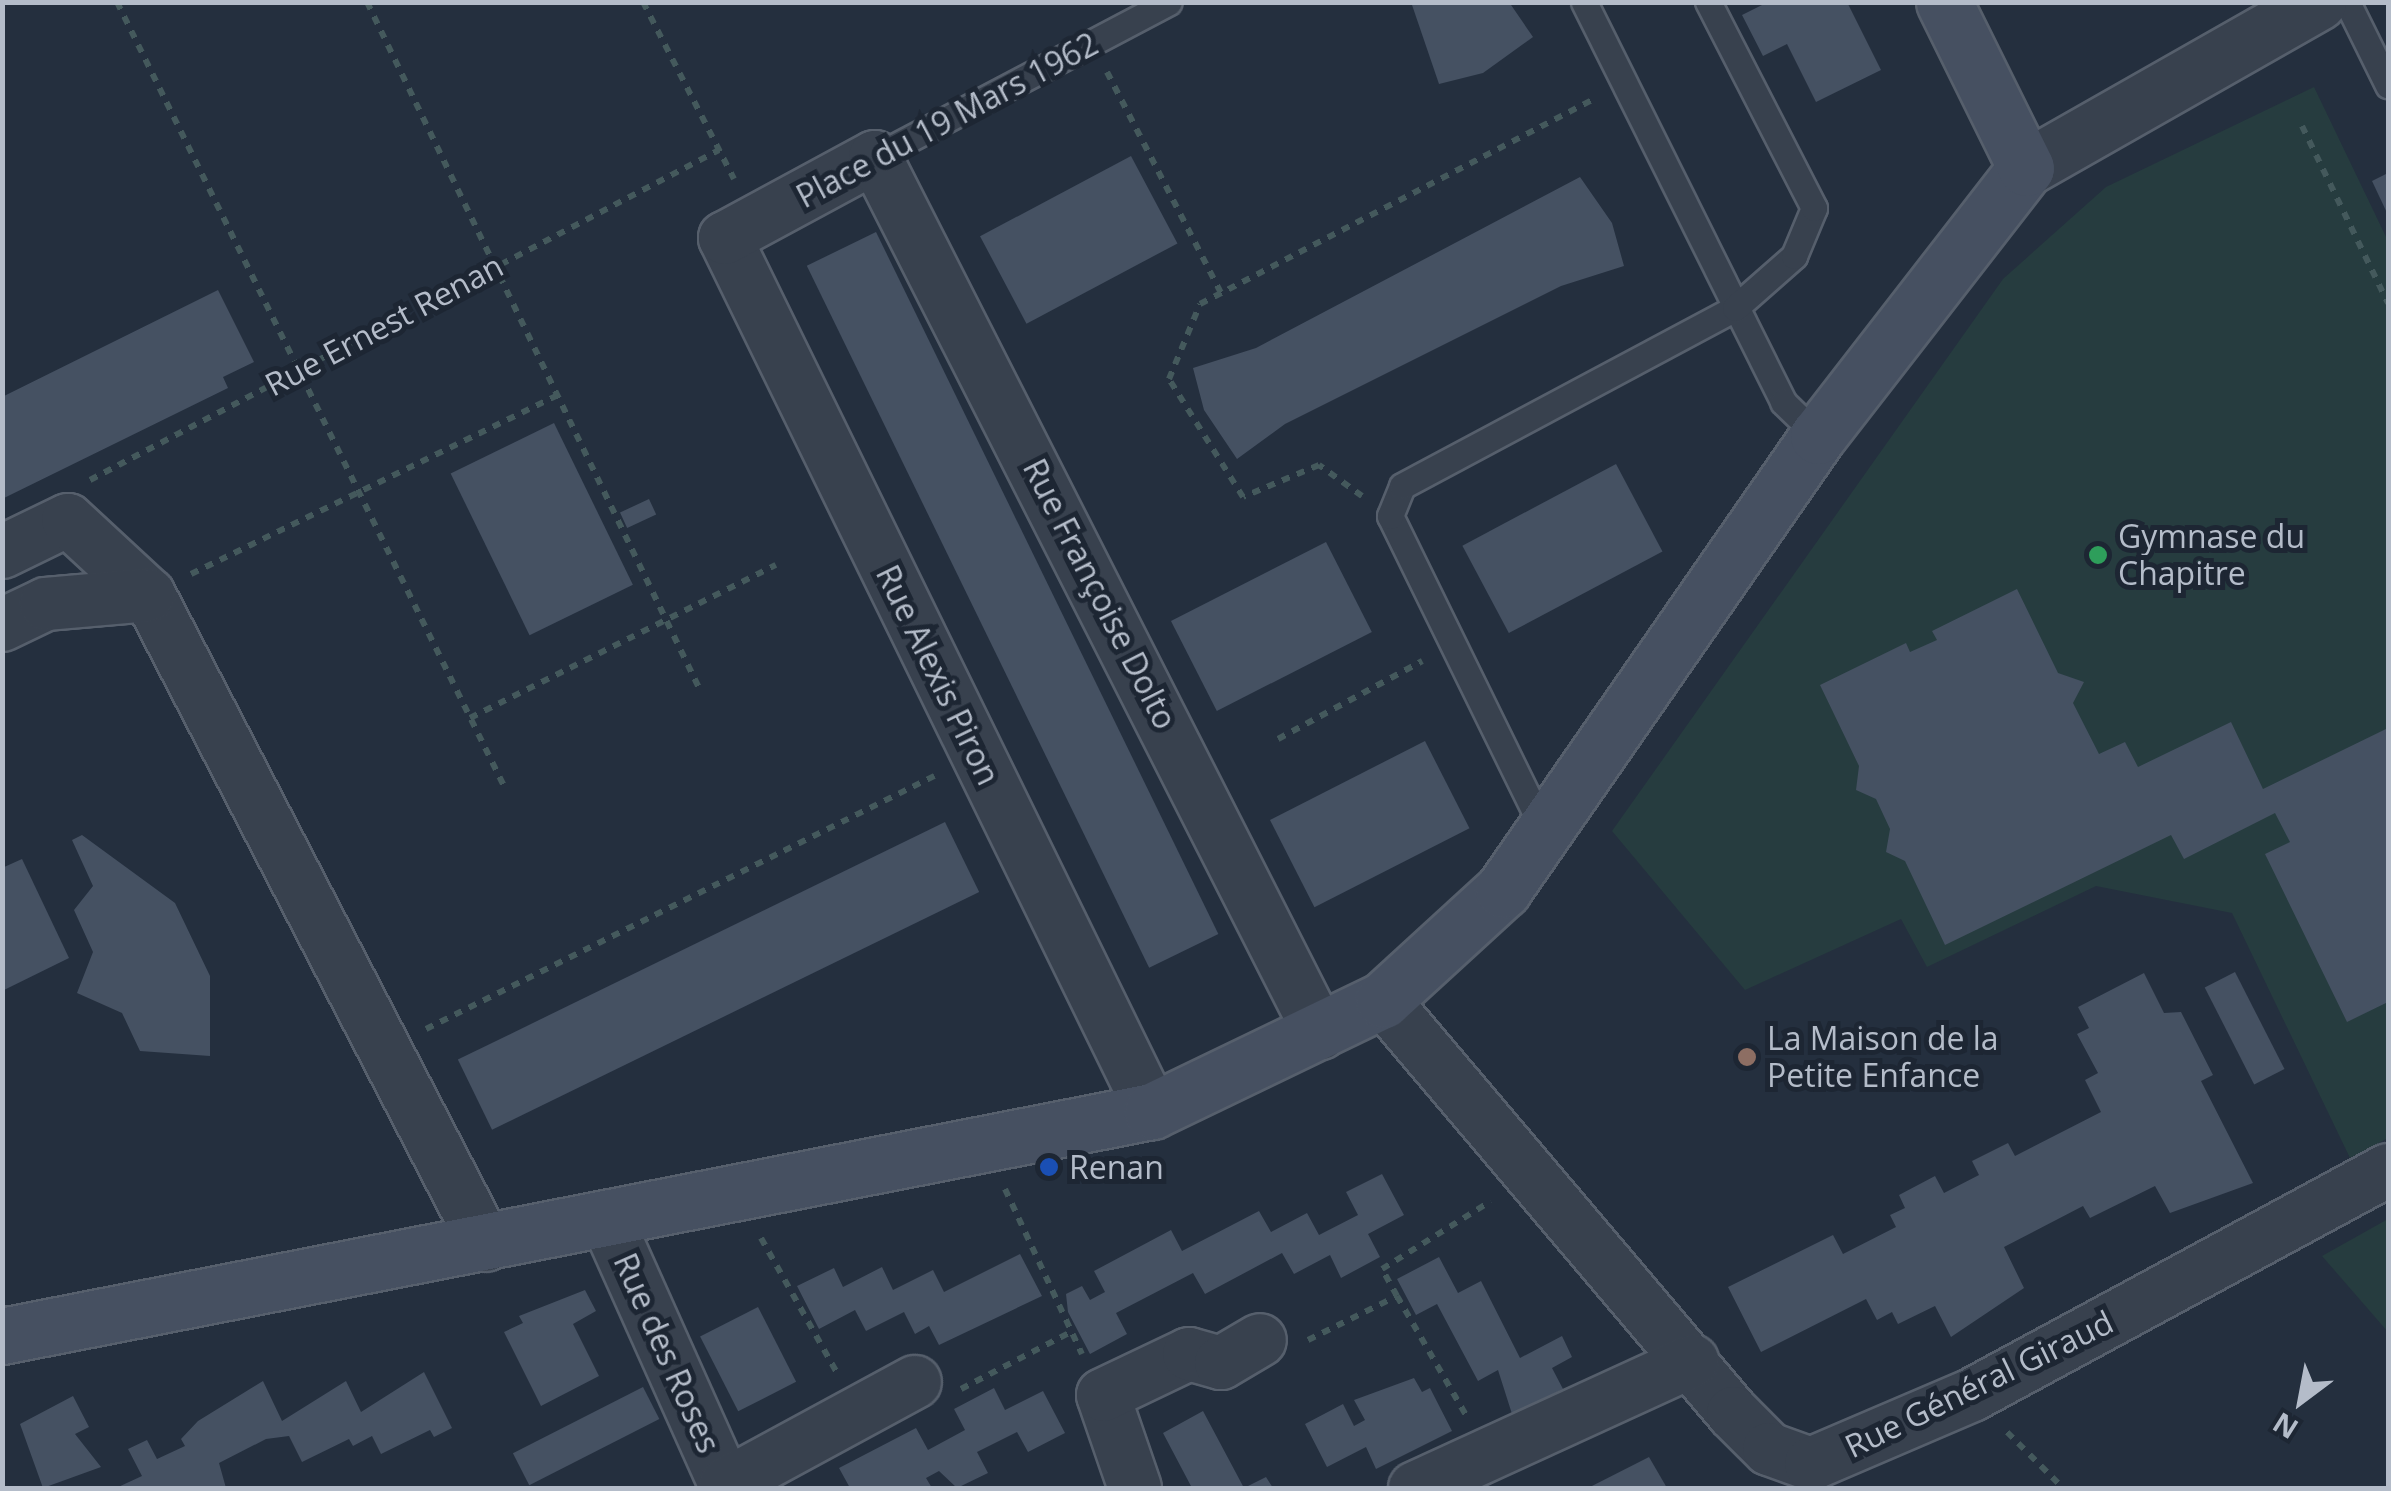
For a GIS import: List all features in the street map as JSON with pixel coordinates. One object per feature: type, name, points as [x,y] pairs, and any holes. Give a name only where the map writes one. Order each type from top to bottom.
[{"type":"main road","points":[[2,1336],[486,1245],[1152,1111],[1383,1000],[1502,890],[1818,436],[2026,168],[1944,2]]},
{"type":"street","points":[[2026,168],[2318,2]]},
{"type":"street","name":"Place du 19 Mars 1962","points":[[740,230],[875,157]]},
{"type":"street","name":"Rue Françoise Dolto","points":[[875,157],[1320,1033]]},
{"type":"street","name":"Rue Alexis Piron","points":[[740,230],[977,754],[1152,1111]]},
{"type":"street","points":[[2,552],[68,520],[149,594],[486,1245]]},
{"type":"street","points":[[2,625],[46,604],[149,594]]},
{"type":"street","name":"Rue Général Giraud","points":[[1383,1000],[1528,1178],[1770,1450],[1811,1464],[1972,1395],[2388,1170]]},
{"type":"street","name":"Rue des Roses","points":[[606,1218],[726,1487]]},
{"type":"street","points":[[1132,1487],[1104,1395],[1189,1354],[1221,1363],[1260,1340]]},
{"type":"street","points":[[1414,1488],[1692,1362]]},
{"type":"street","points":[[726,1487],[916,1382]]},
{"type":"lane","name":"Place du 19 Mars 1962","points":[[875,157],[1170,2]]},
{"type":"lane","points":[[1584,2],[1782,402],[1818,436]]},
{"type":"lane","points":[[1544,830],[1390,516],[1402,486],[1735,308],[1794,256],[1814,208],[1708,2]]},
{"type":"lane","points":[[2347,2],[2388,85]]},
{"type":"path","points":[[117,2],[302,368],[505,788]]},
{"type":"path","points":[[367,2],[701,692]]},
{"type":"path","points":[[643,2],[719,150],[740,230]]},
{"type":"path","points":[[1092,43],[1221,293]]},
{"type":"path","points":[[1390,516],[1319,465],[1242,497],[1169,379],[1200,304],[1624,83]]},
{"type":"path","points":[[2302,126],[2388,303]]},
{"type":"path","name":"Rue Ernest Renan","points":[[68,520],[90,480],[719,150]]},
{"type":"path","points":[[149,594],[558,395]]},
{"type":"path","points":[[470,718],[665,616],[776,565]]},
{"type":"path","points":[[1278,739],[1453,645]]},
{"type":"path","points":[[385,1049],[977,754]]},
{"type":"path","points":[[999,1140],[1006,1194],[1104,1395]]},
{"type":"path","points":[[1488,1452],[1382,1269],[1528,1178]]},
{"type":"path","points":[[736,1192],[861,1415]]},
{"type":"path","points":[[1260,1340],[1290,1350],[1397,1296]]},
{"type":"path","points":[[916,1382],[951,1394],[1071,1332]]},
{"type":"path","points":[[1972,1395],[2063,1488]]},
{"type":"green space","name":"Gymnase du Chapitre","points":[[2314,87],[2388,241],[2388,1138],[2350,1158],[2232,913],[2096,886],[1927,967],[1901,919],[1745,990],[1612,831],[2003,279],[2106,187]]},
{"type":"green space","points":[[2388,1219],[2388,1332],[2322,1256]]},
{"type":"building","points":[[1411,2],[1509,2],[1533,37],[1483,73],[1439,84]]},
{"type":"building","points":[[1768,2],[1847,2],[1881,70],[1816,102],[1787,44],[1763,56],[1742,15]]},
{"type":"building","points":[[1131,156],[1177,243],[1026,324],[980,236]]},
{"type":"building","points":[[2388,173],[2388,215],[2372,181]]},
{"type":"building","points":[[1580,177],[1612,223],[1624,266],[1561,286],[1285,424],[1237,459],[1204,410],[1193,368],[1256,348]]},
{"type":"building","points":[[876,232],[1218,934],[1149,968],[807,266]]},
{"type":"building","points":[[218,290],[254,362],[223,377],[228,388],[2,499],[2,397]]},
{"type":"building","points":[[554,423],[633,585],[530,635],[451,473]]},
{"type":"building","points":[[1616,464],[1662,551],[1509,633],[1462,546]]},
{"type":"building","points":[[649,499],[656,514],[627,528],[620,513]]},
{"type":"building","points":[[1326,542],[1372,632],[1217,711],[1171,621]]},
{"type":"building","points":[[2017,589],[2058,673],[2084,682],[2073,703],[2099,754],[2125,742],[2138,767],[2231,722],[2263,789],[2388,728],[2388,1002],[2347,1022],[2265,854],[2290,842],[2275,813],[2184,859],[2171,835],[1945,945],[1905,861],[1886,852],[1890,829],[1876,799],[1856,790],[1859,766],[1820,685],[1906,643],[1910,652],[1937,640],[1932,631]]},
{"type":"building","points":[[1425,741],[1469,828],[1314,907],[1270,820]]},
{"type":"building","points":[[945,822],[979,892],[492,1130],[458,1060]]},
{"type":"building","points":[[82,835],[175,903],[210,976],[210,1056],[140,1051],[122,1013],[77,993],[93,952],[74,910],[93,886],[72,840]]},
{"type":"building","points":[[22,859],[69,958],[2,991],[2,868]]},
{"type":"building","points":[[2235,972],[2284,1069],[2254,1085],[2205,987]]},
{"type":"building","points":[[2144,973],[2164,1013],[2181,1012],[2213,1075],[2201,1081],[2253,1183],[2170,1213],[2155,1186],[2090,1218],[2083,1206],[2004,1247],[2024,1288],[1951,1337],[1935,1306],[1898,1324],[1892,1312],[1877,1320],[1866,1299],[1761,1352],[1728,1287],[1833,1235],[1843,1254],[1896,1227],[1890,1215],[1905,1208],[1899,1195],[1935,1176],[1944,1193],[1979,1175],[1972,1161],[2008,1143],[2015,1156],[2101,1112],[2085,1080],[2098,1073],[2077,1034],[2089,1028],[2078,1007]]},
{"type":"building","points":[[1382,1174],[1404,1215],[1368,1234],[1380,1257],[1341,1278],[1330,1255],[1294,1274],[1282,1253],[1205,1294],[1193,1273],[1116,1313],[1127,1334],[1090,1354],[1068,1312],[1066,1294],[1082,1286],[1090,1300],[1105,1292],[1094,1271],[1171,1230],[1182,1251],[1259,1211],[1271,1232],[1307,1213],[1319,1235],[1358,1215],[1346,1192]]},
{"type":"building","points":[[1020,1254],[1042,1296],[939,1345],[929,1326],[915,1334],[904,1312],[866,1331],[855,1310],[819,1329],[797,1286],[834,1268],[843,1287],[882,1267],[893,1290],[933,1270],[944,1292]]},
{"type":"building","points":[[1439,1257],[1458,1293],[1481,1281],[1520,1358],[1562,1336],[1572,1357],[1552,1368],[1563,1389],[1512,1414],[1498,1370],[1478,1381],[1437,1304],[1416,1315],[1397,1279]]},
{"type":"building","points":[[585,1290],[596,1311],[573,1324],[599,1376],[541,1406],[504,1332],[523,1323],[519,1316]]},
{"type":"building","points":[[758,1307],[796,1382],[738,1411],[700,1337]]},
{"type":"building","points":[[424,1372],[452,1428],[434,1437],[430,1430],[381,1454],[372,1436],[353,1446],[349,1439],[302,1462],[289,1436],[266,1439],[219,1463],[226,1488],[116,1488],[142,1476],[128,1449],[147,1440],[157,1459],[185,1446],[181,1439],[198,1421],[263,1381],[282,1421],[346,1381],[361,1412]]},
{"type":"building","points":[[1414,1378],[1422,1392],[1430,1388],[1452,1431],[1376,1469],[1366,1447],[1327,1467],[1305,1424],[1343,1404],[1354,1426],[1365,1420],[1354,1400]]},
{"type":"building","points":[[643,1387],[659,1419],[529,1485],[513,1453]]},
{"type":"building","points":[[994,1388],[1005,1410],[1043,1391],[1065,1433],[1028,1452],[1017,1432],[977,1452],[988,1473],[957,1488],[939,1471],[926,1478],[932,1488],[850,1488],[839,1468],[916,1428],[928,1450],[965,1430],[954,1409]]},
{"type":"building","points":[[73,1396],[89,1427],[75,1434],[101,1467],[43,1488],[20,1424]]},
{"type":"building","points":[[1203,1411],[1244,1488],[1192,1488],[1163,1433]]},
{"type":"building","points":[[1649,1457],[1667,1488],[1588,1488]]},
{"type":"building","points":[[1266,1477],[1273,1488],[1244,1488]]},
{"type":"place","name":"Gymnase du Chapitre","points":[[2098,555]]},
{"type":"place","name":"La Maison de la Petite Enfance","points":[[1747,1057]]},
{"type":"place","name":"Renan","points":[[1049,1167]]}]
